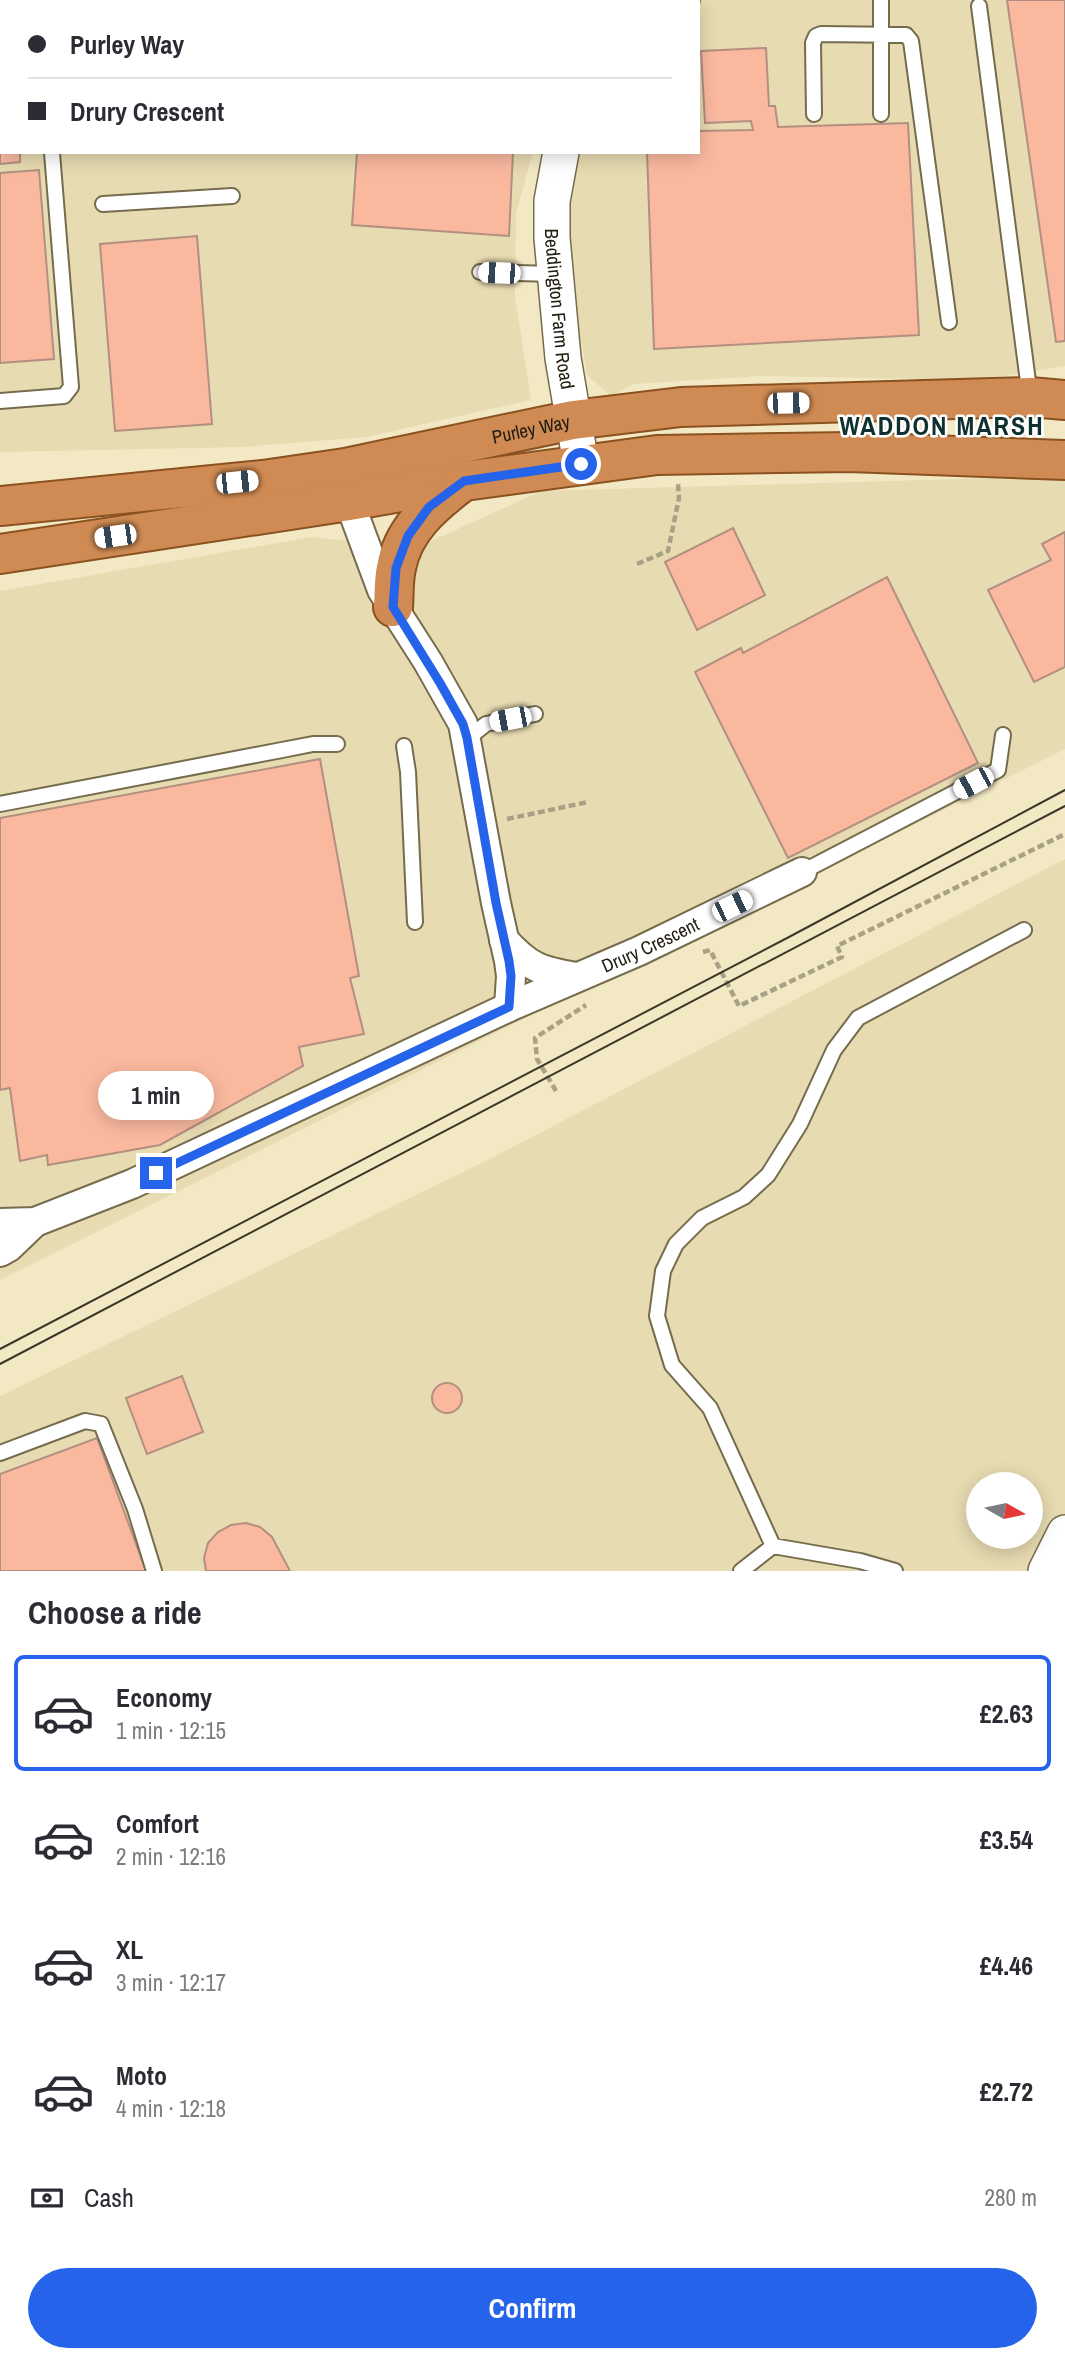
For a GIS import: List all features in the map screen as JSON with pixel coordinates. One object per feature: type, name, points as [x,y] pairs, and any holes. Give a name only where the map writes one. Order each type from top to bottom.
[{"type":"highway","name":"Purley Way","points":[[0,554],[347,485],[573,421],[707,405],[1047,398]]},
{"type":"highway","name":"Purley Way","points":[[0,506],[263,480],[347,485],[464,481],[657,455],[849,452],[1065,460]]},
{"type":"highway","points":[[393,607],[396,568],[408,536],[429,507],[464,481]]},
{"type":"street","name":"Beddington Farm Road","points":[[561,154],[552,201],[554,274],[563,358],[581,464]]},
{"type":"street","points":[[347,485],[382,590],[463,724],[511,976],[509,1007]]},
{"type":"street","name":"Drury Crescent","points":[[0,1223],[35,1222],[132,1184],[509,1007],[639,951],[802,872]]},
{"type":"street","points":[[504,940],[534,967],[576,977]]},
{"type":"street","points":[[0,1252],[35,1222]]},
{"type":"street","points":[[1046,1571],[1065,1533]]},
{"type":"lane","points":[[881,0],[881,114]]},
{"type":"lane","points":[[979,6],[1047,398]]},
{"type":"lane","points":[[814,114],[813,43],[816,36],[906,35],[911,41],[949,323]]},
{"type":"lane","points":[[0,401],[64,396],[71,387],[51,154]]},
{"type":"lane","points":[[103,204],[232,196]]},
{"type":"lane","points":[[480,272],[554,274]]},
{"type":"lane","points":[[467,738],[486,724],[535,714]]},
{"type":"lane","points":[[802,872],[998,770],[1003,736]]},
{"type":"lane","points":[[0,804],[313,744],[337,744]]},
{"type":"lane","points":[[404,746],[408,772],[415,922]]},
{"type":"lane","points":[[773,1546],[710,1408],[673,1365],[657,1316],[663,1271],[676,1244],[702,1218],[744,1196],[768,1175],[800,1124],[834,1050],[858,1018],[1024,930]]},
{"type":"lane","points":[[0,1453],[85,1421],[101,1424],[135,1509],[154,1571]]},
{"type":"lane","points":[[741,1571],[773,1546],[860,1561],[895,1571]]},
{"type":"path","points":[[638,564],[668,551],[679,498],[678,482],[669,482]]},
{"type":"path","points":[[504,828],[502,820],[588,802]]},
{"type":"path","points":[[698,953],[710,950],[739,1006],[842,957],[837,946],[1065,834]]},
{"type":"path","points":[[556,1091],[537,1059],[535,1038],[592,1002],[576,977]]},
{"type":"shaded area","points":[[700,0],[1065,0],[1065,366],[980,380],[761,376],[633,384],[611,396],[587,375],[572,290],[565,209],[570,154],[700,154]]},
{"type":"shaded area","points":[[0,154],[532,154],[516,213],[515,296],[531,400],[366,437],[243,447],[0,452]]},
{"type":"shaded area","points":[[1065,476],[1065,749],[0,1280],[0,591],[312,537],[416,548],[541,491]]},
{"type":"shaded area","points":[[1065,859],[1065,1571],[0,1571],[0,1396],[488,1160]]},
{"type":"building","points":[[1007,0],[1065,0],[1065,341],[1056,342]]},
{"type":"building","points":[[766,48],[769,106],[775,106],[778,127],[908,123],[919,335],[654,349],[647,154],[700,154],[700,131],[753,130],[751,121],[705,123],[701,51]]},
{"type":"building","points":[[0,154],[20,154],[20,162],[0,164]]},
{"type":"building","points":[[357,154],[513,154],[509,236],[352,225]]},
{"type":"building","points":[[39,170],[54,359],[0,363],[0,173]]},
{"type":"building","points":[[197,236],[212,424],[115,431],[100,244]]},
{"type":"building","points":[[733,528],[765,595],[697,630],[665,562]]},
{"type":"building","points":[[1065,532],[1065,667],[1034,682],[988,590],[1051,560],[1042,544]]},
{"type":"building","points":[[887,577],[978,763],[788,858],[695,672],[741,648],[743,653]]},
{"type":"building","points":[[320,759],[359,976],[350,978],[364,1034],[299,1047],[303,1066],[160,1145],[48,1165],[47,1155],[20,1161],[10,1088],[0,1090],[0,818]]},
{"type":"building","points":[[182,1376],[203,1432],[147,1454],[126,1398]]},
{"type":"building","points":[[447,1383],[453,1384],[461,1392],[461,1404],[453,1412],[447,1413],[441,1412],[433,1404],[432,1398],[433,1392],[441,1384]]},
{"type":"building","points":[[97,1438],[146,1571],[0,1571],[0,1474]]},
{"type":"building","points":[[246,1523],[260,1527],[272,1537],[290,1571],[206,1571],[204,1558],[208,1543],[218,1532],[231,1525]]},
{"type":"tram line","points":[[0,1349],[1065,790]]},
{"type":"tram line","points":[[0,1364],[1065,806]]},
{"type":"district","name":"WADDON MARSH","points":[[942,425]]},
{"type":"route","points":[[156,1173],[509,1007],[509,961],[467,738],[463,724],[440,683],[393,607],[396,568],[408,536],[429,507],[464,481],[581,464]]}]
